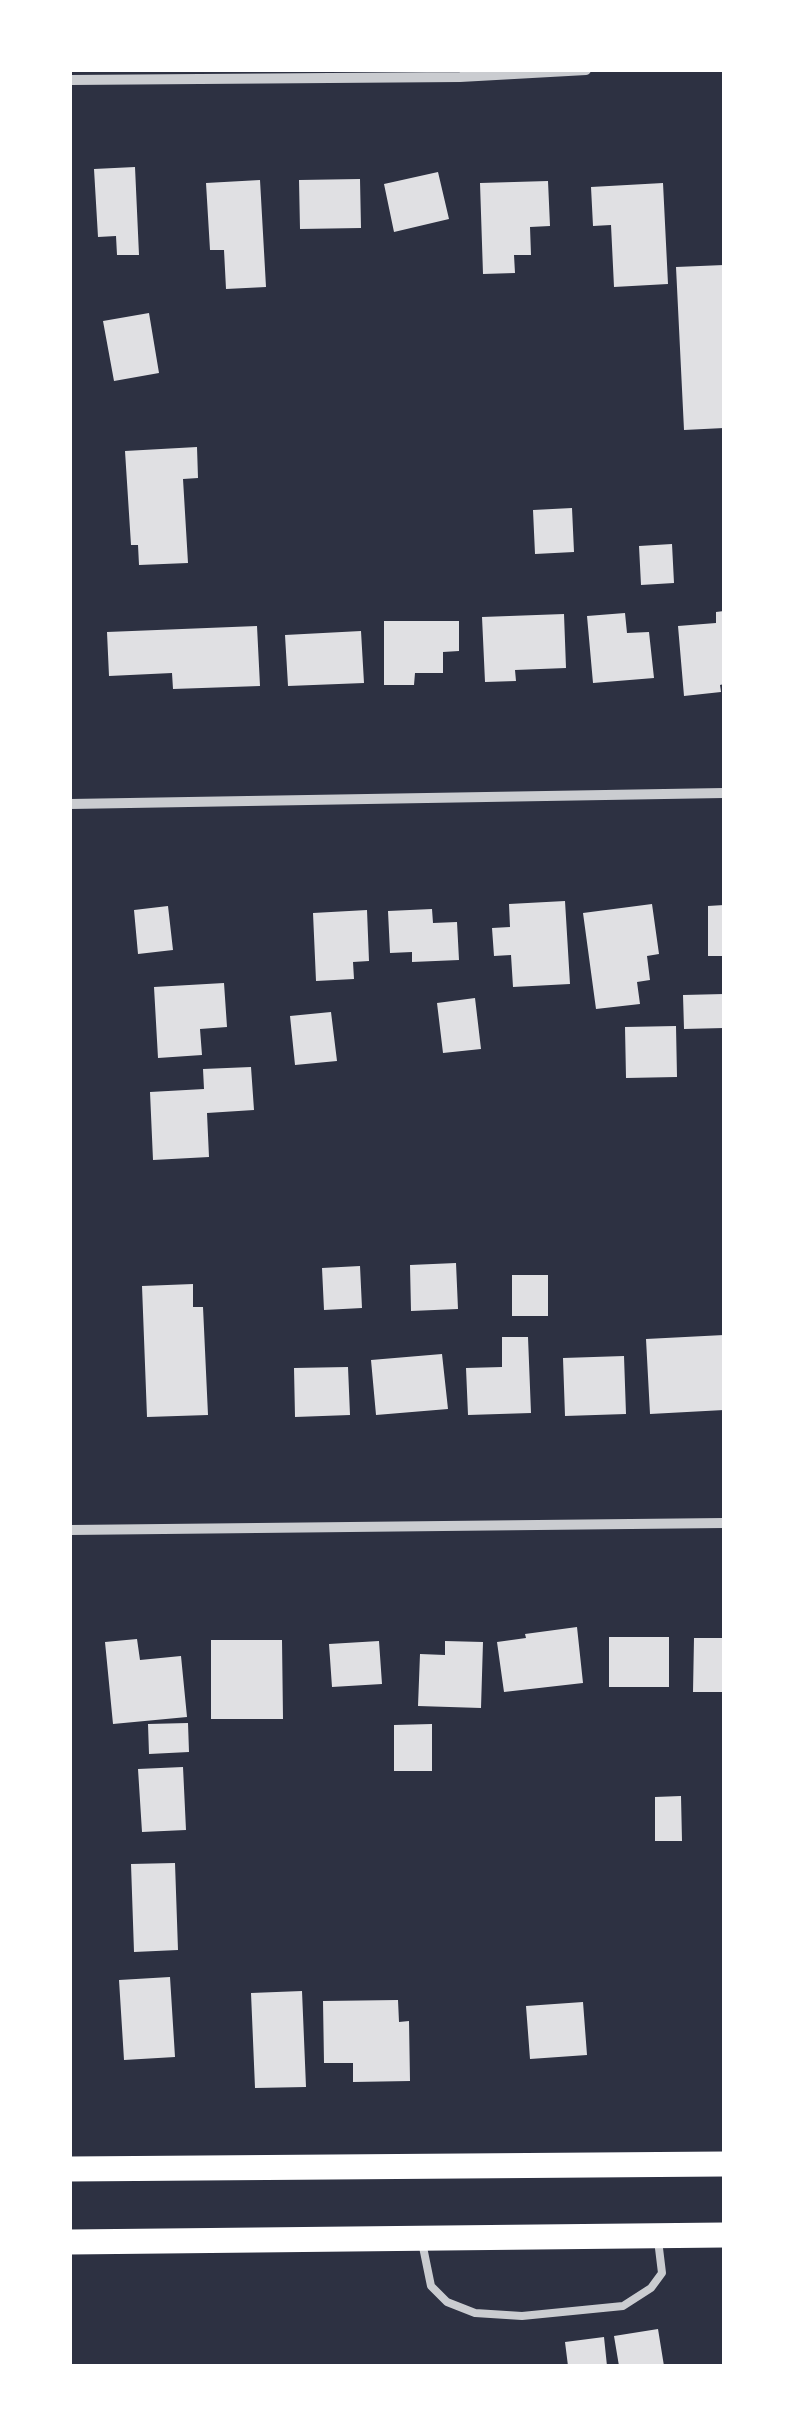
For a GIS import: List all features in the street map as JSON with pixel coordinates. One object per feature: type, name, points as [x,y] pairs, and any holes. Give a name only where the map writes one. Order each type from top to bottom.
[{"type":"main road","points":[[70,2169],[724,2164]]},
{"type":"main road","points":[[70,2242],[724,2235]]},
{"type":"street","points":[[70,80],[460,77],[586,70]]},
{"type":"street","points":[[70,804],[724,793]]},
{"type":"street","points":[[70,1530],[724,1523]]},
{"type":"lane","points":[[421,2238],[431,2286],[447,2302],[475,2313],[522,2316],[624,2306],[651,2288],[662,2274],[658,2236]]},
{"type":"building","points":[[135,167],[139,255],[117,255],[116,236],[98,237],[94,169]]},
{"type":"building","points":[[438,172],[449,219],[394,232],[384,184]]},
{"type":"building","points":[[360,179],[361,228],[300,229],[299,180]]},
{"type":"building","points":[[260,180],[266,287],[226,289],[224,250],[210,250],[206,183]]},
{"type":"building","points":[[548,181],[550,226],[530,227],[531,255],[514,255],[515,273],[483,274],[480,183]]},
{"type":"building","points":[[663,183],[668,284],[614,287],[611,225],[593,226],[591,187]]},
{"type":"building","points":[[724,265],[724,428],[684,430],[676,267]]},
{"type":"building","points":[[149,313],[159,373],[114,381],[103,321]]},
{"type":"building","points":[[197,447],[198,478],[183,479],[188,563],[139,565],[138,545],[131,545],[125,451]]},
{"type":"building","points":[[572,508],[574,552],[535,554],[533,510]]},
{"type":"building","points":[[672,544],[674,583],[641,585],[639,546]]},
{"type":"building","points":[[724,611],[721,692],[684,696],[678,626],[716,623],[716,612]]},
{"type":"building","points":[[625,613],[627,633],[649,632],[654,678],[593,683],[587,616]]},
{"type":"building","points":[[564,614],[566,668],[515,670],[516,681],[485,682],[482,617]]},
{"type":"building","points":[[384,621],[459,621],[459,651],[443,652],[443,673],[415,673],[414,685],[384,685]]},
{"type":"building","points":[[257,626],[260,686],[173,689],[172,673],[109,676],[107,632]]},
{"type":"building","points":[[361,631],[364,683],[288,686],[285,635]]},
{"type":"building","points":[[565,901],[570,984],[513,987],[511,955],[494,956],[492,928],[510,927],[509,904]]},
{"type":"building","points":[[652,904],[659,954],[647,956],[650,980],[637,982],[640,1004],[596,1009],[583,913]]},
{"type":"building","points":[[724,905],[724,956],[708,956],[708,906]]},
{"type":"building","points":[[168,906],[173,950],[138,954],[134,910]]},
{"type":"building","points":[[432,909],[433,923],[457,922],[459,960],[412,962],[412,952],[390,953],[388,911]]},
{"type":"building","points":[[367,910],[369,961],[353,962],[354,979],[316,981],[313,913]]},
{"type":"building","points":[[224,983],[227,1027],[200,1029],[202,1055],[158,1058],[154,987]]},
{"type":"building","points":[[724,994],[724,1028],[684,1029],[683,995]]},
{"type":"building","points":[[475,998],[481,1049],[443,1053],[437,1003]]},
{"type":"building","points":[[331,1012],[337,1061],[295,1065],[290,1016]]},
{"type":"building","points":[[676,1026],[677,1077],[626,1078],[625,1027]]},
{"type":"building","points":[[251,1067],[254,1110],[207,1113],[209,1157],[153,1160],[150,1092],[204,1089],[203,1069]]},
{"type":"building","points":[[456,1263],[458,1309],[411,1311],[410,1265]]},
{"type":"building","points":[[360,1266],[362,1308],[324,1310],[322,1268]]},
{"type":"building","points":[[512,1275],[548,1275],[548,1316],[512,1316]]},
{"type":"building","points":[[193,1284],[193,1307],[203,1307],[208,1415],[147,1417],[142,1286]]},
{"type":"building","points":[[724,1335],[724,1410],[650,1414],[646,1339]]},
{"type":"building","points":[[502,1337],[528,1337],[531,1413],[468,1415],[466,1368],[502,1367]]},
{"type":"building","points":[[442,1354],[448,1409],[376,1415],[371,1360]]},
{"type":"building","points":[[624,1356],[626,1414],[565,1416],[563,1358]]},
{"type":"building","points":[[348,1367],[350,1415],[295,1417],[294,1368]]},
{"type":"building","points":[[577,1627],[583,1683],[504,1692],[497,1642]]},
{"type":"building","points":[[609,1637],[669,1637],[669,1687],[609,1687]]},
{"type":"building","points":[[694,1638],[724,1638],[724,1692],[693,1692]]},
{"type":"building","points":[[137,1639],[140,1660],[181,1656],[187,1717],[113,1724],[105,1642]]},
{"type":"building","points":[[211,1640],[282,1640],[283,1719],[211,1719]]},
{"type":"building","points":[[379,1641],[382,1684],[332,1687],[329,1644]]},
{"type":"building","points":[[445,1641],[483,1642],[481,1708],[418,1706],[420,1654],[445,1655]]},
{"type":"building","points":[[188,1723],[189,1752],[149,1754],[148,1724]]},
{"type":"building","points":[[432,1724],[432,1771],[394,1771],[394,1725]]},
{"type":"building","points":[[183,1767],[186,1830],[142,1832],[138,1769]]},
{"type":"building","points":[[681,1796],[682,1841],[655,1841],[655,1797]]},
{"type":"building","points":[[175,1863],[178,1950],[134,1952],[131,1864]]},
{"type":"building","points":[[170,1977],[175,2057],[124,2060],[119,1980]]},
{"type":"building","points":[[302,1991],[306,2087],[255,2088],[251,1993]]},
{"type":"building","points":[[398,2000],[399,2022],[409,2021],[410,2081],[353,2082],[353,2063],[324,2063],[323,2001]]},
{"type":"building","points":[[583,2002],[587,2055],[530,2059],[526,2006]]},
{"type":"building","points":[[658,2329],[664,2366],[619,2366],[614,2336]]},
{"type":"building","points":[[604,2337],[607,2366],[568,2366],[565,2342]]}]
